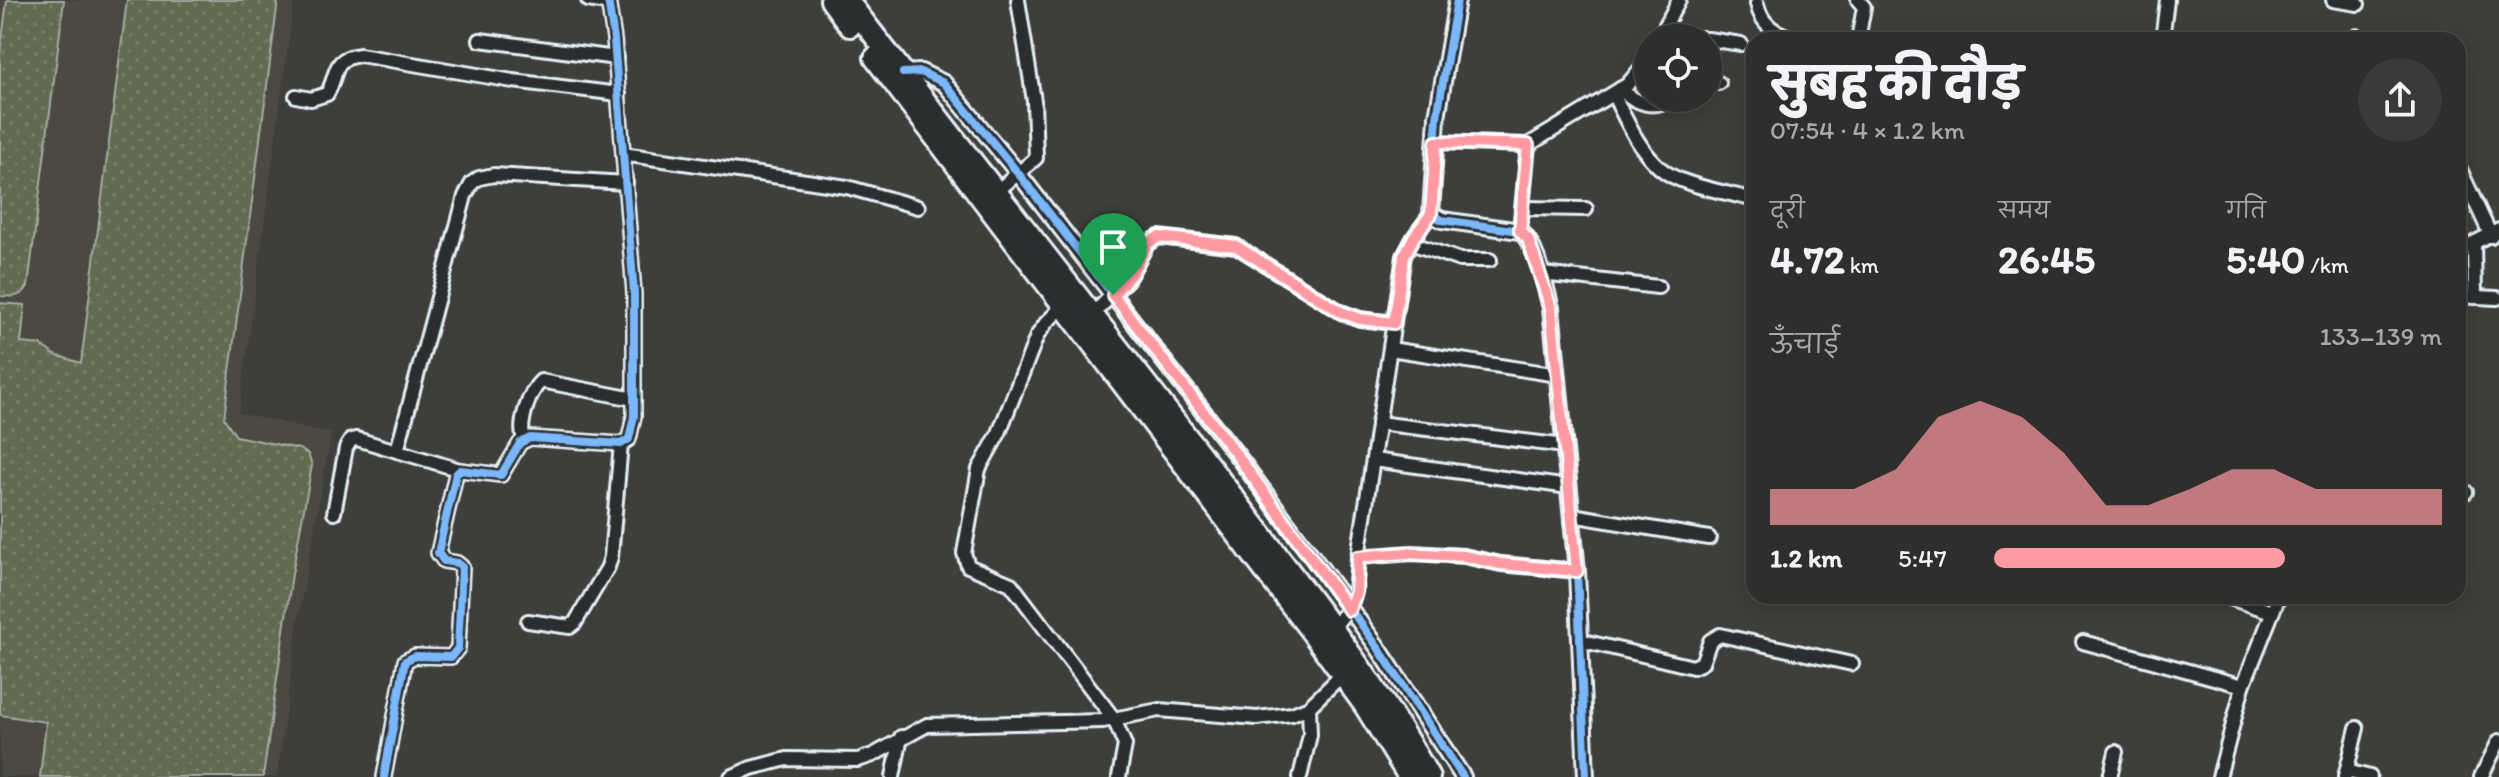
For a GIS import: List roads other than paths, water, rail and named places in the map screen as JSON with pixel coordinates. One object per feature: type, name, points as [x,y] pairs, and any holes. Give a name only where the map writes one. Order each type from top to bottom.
[{"type":"highway","points":[[831,0],[1063,306],[1349,668],[1429,777]]},
{"type":"highway","points":[[847,0],[1332,628],[1349,668],[1409,777]]},
{"type":"street","points":[[524,439],[621,444],[629,439],[634,399],[634,293],[616,58],[608,2],[588,0]]},
{"type":"street","points":[[995,193],[1036,158],[1034,101],[1018,0]]},
{"type":"street","points":[[1332,628],[1349,610],[1356,592],[1358,557],[1404,256],[1431,214],[1436,142],[1457,0]]},
{"type":"street","points":[[1666,24],[1679,0]]},
{"type":"street","points":[[1858,0],[1864,7],[1859,32]]},
{"type":"street","points":[[2163,32],[2167,0]]},
{"type":"street","points":[[2333,0],[2358,4]]},
{"type":"street","points":[[1757,4],[1759,15],[1767,26],[1780,32]]},
{"type":"street","points":[[480,40],[616,58]]},
{"type":"street","points":[[1722,41],[1741,44]]},
{"type":"street","points":[[296,96],[311,99],[327,94],[340,61],[360,55],[513,81],[619,94]]},
{"type":"street","points":[[903,73],[921,72],[944,83],[1018,173],[1325,574],[1379,649],[1463,777]]},
{"type":"street","points":[[1436,142],[1528,145],[1634,78]]},
{"type":"street","points":[[1616,92],[1634,100]]},
{"type":"street","points":[[1616,92],[1639,143],[1662,170],[1674,177],[1746,198]]},
{"type":"street","points":[[1520,231],[1528,145]]},
{"type":"street","points":[[623,154],[847,187],[918,207]]},
{"type":"street","points":[[397,451],[456,222],[472,183],[494,175],[626,183]]},
{"type":"street","points":[[2466,180],[2495,233],[2466,248]]},
{"type":"street","points":[[1522,208],[1586,209]]},
{"type":"street","points":[[1431,214],[1442,220],[1520,231],[1528,239],[1542,274],[1551,308],[1577,571],[1586,777]]},
{"type":"street","points":[[1092,315],[1131,274],[1148,243],[1159,237],[1236,246],[1341,312],[1360,319],[1394,323]]},
{"type":"street","points":[[1411,243],[1460,260],[1490,260]]},
{"type":"street","points":[[2474,244],[2475,297]]},
{"type":"street","points":[[1542,274],[1658,287]]},
{"type":"street","points":[[2466,296],[2497,298]]},
{"type":"street","points":[[1063,306],[1037,336],[999,433],[979,469],[965,561],[968,566],[1011,584],[1114,719],[1125,745],[1119,777]]},
{"type":"street","points":[[1390,349],[1558,375]]},
{"type":"street","points":[[334,513],[348,443],[357,439],[460,470],[501,475],[524,439],[521,427],[535,388],[541,381],[634,399]]},
{"type":"street","points":[[1378,423],[1565,446]]},
{"type":"street","points":[[528,621],[570,627],[608,567],[621,444]]},
{"type":"street","points":[[1373,460],[1569,487]]},
{"type":"street","points":[[384,777],[405,661],[415,656],[451,657],[458,648],[462,567],[444,561],[438,553],[456,474],[460,470]]},
{"type":"street","points":[[1572,515],[1709,538]]},
{"type":"street","points":[[1358,557],[1405,553],[1464,556],[1501,564],[1577,571]]},
{"type":"street","points":[[2248,604],[2272,612]]},
{"type":"street","points":[[2219,777],[2243,686],[2276,604]]},
{"type":"street","points":[[1579,640],[1693,667],[1702,663],[1710,641],[1720,635],[1852,664]]},
{"type":"street","points":[[2083,642],[2243,686]]},
{"type":"street","points":[[731,777],[787,759],[858,760],[927,725],[1114,719],[1159,710],[1257,718],[1292,714],[1309,707],[1349,668]]},
{"type":"street","points":[[1300,777],[1310,735],[1309,707]]},
{"type":"street","points":[[2357,728],[2346,774],[2370,777]]},
{"type":"street","points":[[893,777],[901,737]]},
{"type":"street","points":[[2481,777],[2499,741]]},
{"type":"street","points":[[2110,777],[2116,752]]}]
